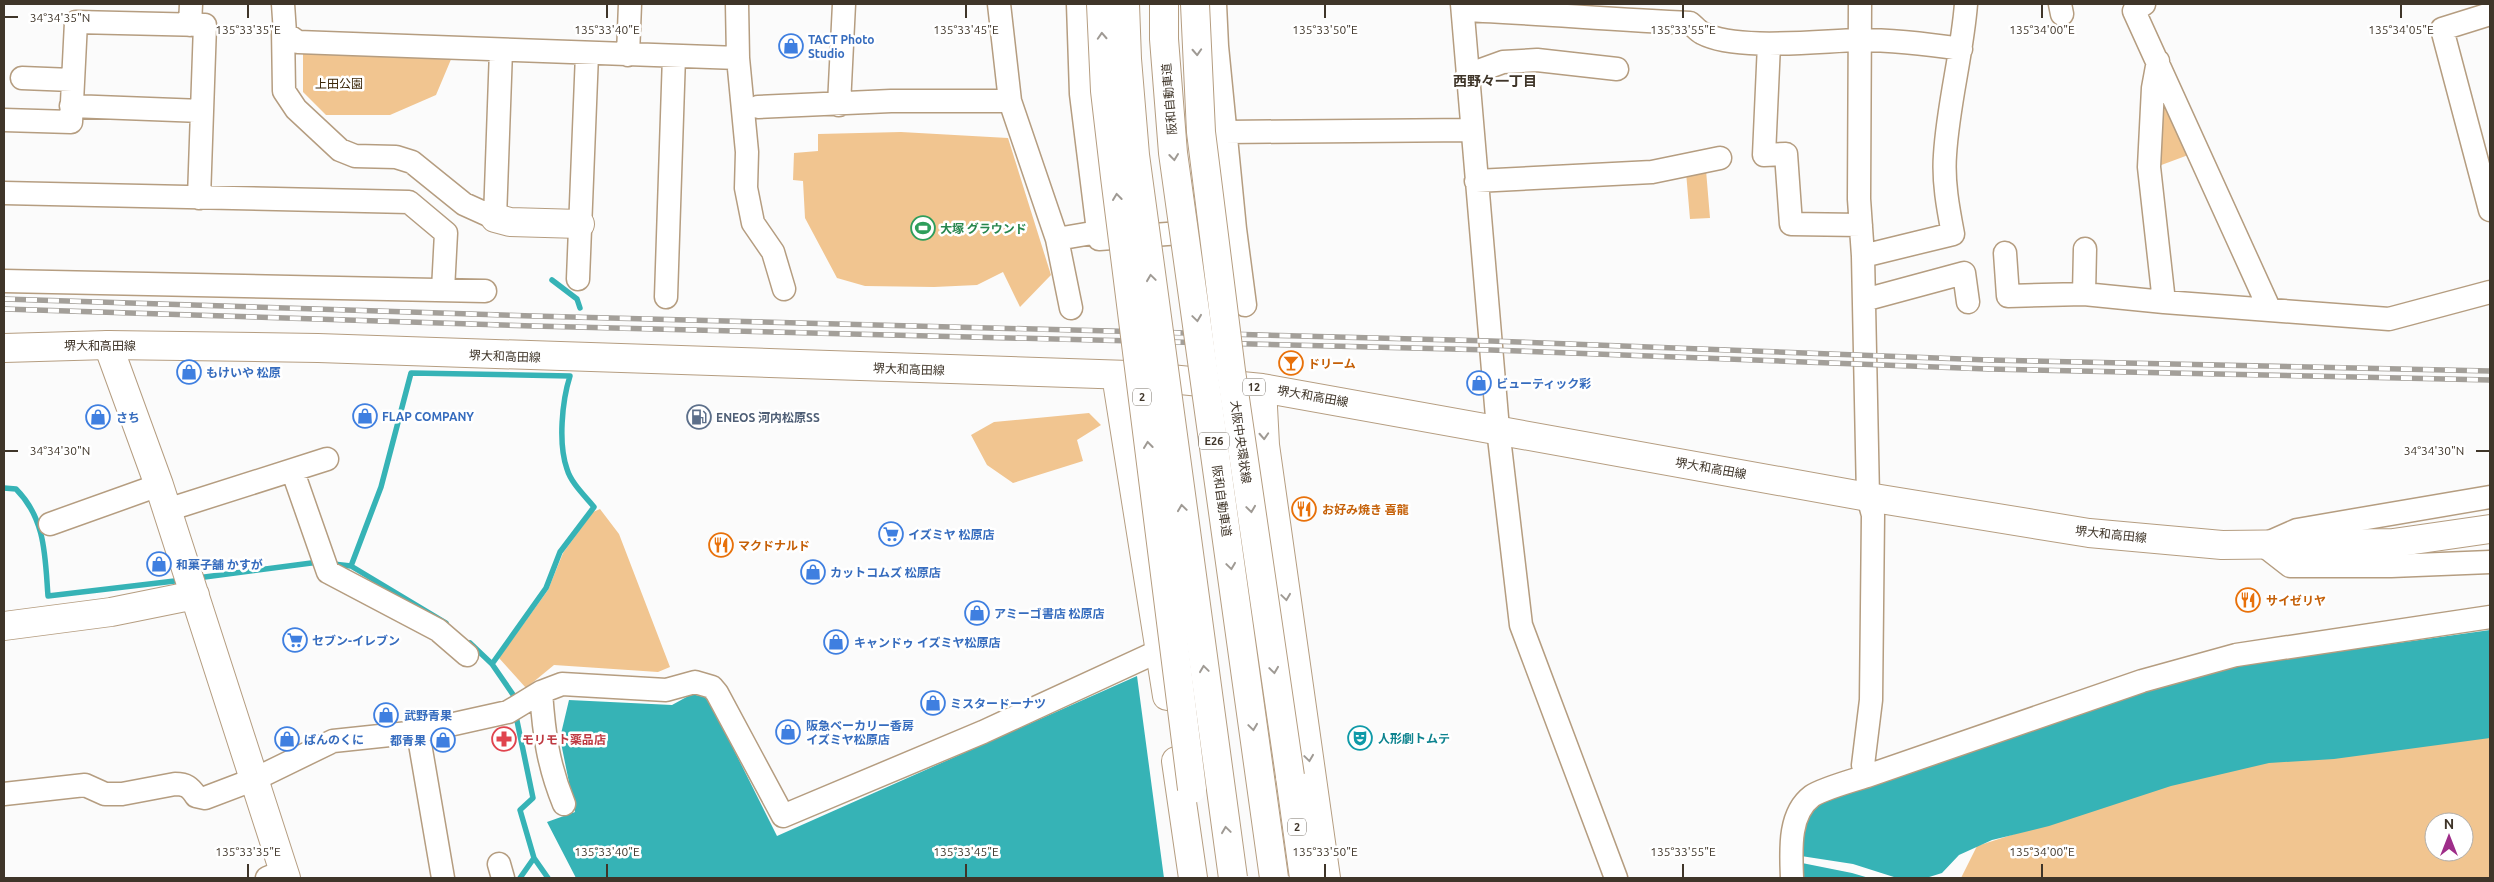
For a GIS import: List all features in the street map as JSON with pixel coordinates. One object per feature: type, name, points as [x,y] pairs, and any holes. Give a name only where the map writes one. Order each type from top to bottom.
[{"type":"main road","name":"2","points":[[1100,4],[1105,91],[1114,177],[1204,878]]},
{"type":"main road","points":[[1126,4],[1127,59],[1135,155],[1232,878]]},
{"type":"main road","name":"阪和自動車道","points":[[1164,4],[1164,39],[1174,153],[1274,878]]},
{"type":"main road","name":"大阪中央環状線","points":[[1195,4],[1202,142],[1231,371],[1304,878]]},
{"type":"main road","points":[[494,218],[510,222],[580,224]]},
{"type":"main road","points":[[108,345],[163,498],[255,779],[279,876]]},
{"type":"main road","name":"堺大和高田線","points":[[4,348],[108,345],[318,348],[1116,375],[1262,388],[1498,429],[1868,498],[2089,533],[2222,545],[2263,545],[2392,543],[2490,529]]},
{"type":"main road","points":[[1116,375],[1160,650],[1193,878]]},
{"type":"main road","points":[[1262,388],[1265,445],[1326,878]]},
{"type":"main road","points":[[4,626],[111,612],[191,584]]},
{"type":"street","points":[[283,4],[284,91],[296,109],[340,150],[355,156],[396,157],[412,162],[464,204],[494,218],[501,50]]},
{"type":"street","points":[[628,55],[630,4]]},
{"type":"street","points":[[737,4],[738,58],[747,152],[746,188],[753,223],[773,252],[784,289]]},
{"type":"street","points":[[839,104],[844,4]]},
{"type":"street","points":[[999,4],[1010,101],[1058,240],[1071,308]]},
{"type":"street","points":[[1078,4],[1081,94],[1099,240],[1235,228]]},
{"type":"street","points":[[1215,4],[1225,132],[1245,305]]},
{"type":"street","points":[[1860,4],[1859,199],[1863,256],[1868,498],[1873,515],[1874,631],[1872,700],[1863,765],[1867,776]]},
{"type":"street","points":[[1863,256],[1953,234],[1945,186],[1945,156],[1950,106],[1961,49],[1966,4]]},
{"type":"street","points":[[2144,4],[2134,11],[2268,308]]},
{"type":"street","points":[[1616,878],[1521,625],[1498,429],[1462,7],[1549,13],[1583,18],[1690,23],[1702,33],[1722,40],[1769,44],[1860,40],[1929,44],[1961,49]]},
{"type":"street","points":[[4,120],[71,122],[76,22],[191,14],[206,25],[199,198]]},
{"type":"street","points":[[2490,14],[2442,29],[2490,210]]},
{"type":"street","points":[[284,29],[288,37],[298,42],[738,58]]},
{"type":"street","points":[[1769,44],[1764,154],[1786,154],[1791,224],[1861,225]]},
{"type":"street","points":[[578,280],[587,54]]},
{"type":"street","points":[[666,297],[674,56]]},
{"type":"street","points":[[1467,75],[1503,62],[1537,60],[1617,69]]},
{"type":"street","points":[[2158,61],[2153,88],[2149,167],[2164,302]]},
{"type":"street","points":[[22,78],[72,80]]},
{"type":"street","points":[[758,107],[891,101],[1010,101]]},
{"type":"street","points":[[71,106],[202,111]]},
{"type":"street","points":[[1225,132],[1472,130]]},
{"type":"street","points":[[1476,181],[1652,172],[1720,158]]},
{"type":"street","points":[[4,193],[409,202],[446,233],[443,290]]},
{"type":"street","points":[[1058,240],[1098,232]]},
{"type":"street","points":[[2084,294],[2085,248]]},
{"type":"street","points":[[2005,253],[2008,296],[2084,294],[2389,319],[2490,292]]},
{"type":"street","points":[[1864,300],[1964,273],[1968,302]]},
{"type":"street","points":[[4,281],[485,291]]},
{"type":"street","points":[[50,524],[163,498],[293,472],[327,459]]},
{"type":"street","points":[[293,472],[328,572],[438,630],[467,655]]},
{"type":"street","points":[[2490,497],[2297,530],[2263,545],[2290,566],[2391,566],[2490,562]]},
{"type":"street","points":[[1792,878],[1791,835],[1799,813],[1812,795],[2142,681],[2236,655],[2490,617]]},
{"type":"street","points":[[4,794],[85,785],[105,794],[122,794],[175,784],[190,787],[196,796],[205,798],[255,779],[333,741],[418,732],[508,712],[541,692],[562,684],[666,690],[695,682],[712,687],[718,693],[783,816],[983,732],[1160,650]]},
{"type":"street","points":[[541,692],[545,742],[554,780],[564,804]]},
{"type":"street","points":[[418,732],[443,878]]},
{"type":"green space","name":"上田公園","points":[[303,50],[452,57],[436,95],[390,115],[326,115],[303,92]]},
{"type":"green space","points":[[2166,100],[2191,154],[2156,167],[2158,102]]},
{"type":"green space","name":"大塚 グラウンド","points":[[901,132],[1008,138],[1051,275],[1020,307],[1003,272],[977,285],[934,287],[865,286],[837,278],[805,218],[803,181],[793,180],[794,153],[818,151],[818,134]]},
{"type":"green space","points":[[1706,170],[1710,218],[1690,219],[1686,172]]},
{"type":"green space","points":[[1089,413],[1101,425],[1077,440],[1083,461],[1013,483],[987,465],[971,435],[994,422]]},
{"type":"green space","points":[[600,509],[619,534],[670,667],[658,672],[554,665],[526,688],[499,658],[548,590],[563,553],[593,512]]},
{"type":"green space","points":[[2490,733],[2490,878],[1961,878],[1977,846],[2089,810],[2202,766]]},
{"type":"water","points":[[2490,630],[2490,738],[2334,759],[2269,763],[2171,786],[2049,826],[1992,840],[1959,855],[1942,873],[1926,878],[1897,878],[1853,864],[1801,856],[1800,836],[1814,805],[2207,670]]},
{"type":"water","points":[[1137,676],[1164,878],[576,878],[547,822],[575,812],[560,738],[569,700],[672,705],[692,694],[708,698],[777,836]]},
{"type":"water","points":[[1802,863],[1852,873],[1869,878],[1802,878]]},
{"type":"waterway","points":[[552,280],[577,299],[580,308]]},
{"type":"waterway","points":[[351,566],[381,487],[411,373],[570,376],[562,422],[564,459],[572,479],[594,507],[560,552],[546,588],[492,664],[514,696]]},
{"type":"waterway","points":[[4,488],[16,489],[26,501],[39,526],[44,553],[48,596],[183,580]]},
{"type":"waterway","points":[[197,578],[319,562]]},
{"type":"waterway","points":[[333,564],[351,566],[446,623]]},
{"type":"waterway","points":[[470,643],[492,664]]},
{"type":"waterway","points":[[516,716],[533,798],[520,810],[534,858],[520,878]]},
{"type":"waterway","points":[[534,858],[548,878]]},
{"type":"railway","points":[[4,299],[533,316],[1491,341],[1989,360],[2490,371]]},
{"type":"railway","points":[[4,309],[533,326],[1491,350],[1988,369],[2490,380]]},
{"type":"place","name":"TACT Photo Studio","points":[[791,46]]},
{"type":"place","name":"大塚 グラウンド","points":[[923,228]]},
{"type":"place","name":"ドリーム","points":[[1291,363]]},
{"type":"place","name":"もけいや 松原","points":[[189,372]]},
{"type":"place","name":"ビューティック彩","points":[[1479,383]]},
{"type":"place","name":"FLAP COMPANY","points":[[365,416]]},
{"type":"place","name":"さち","points":[[98,417]]},
{"type":"place","name":"ENEOS 河内松原SS","points":[[699,417]]},
{"type":"place","name":"お好み焼き 喜龍","points":[[1304,509]]},
{"type":"place","name":"イズミヤ 松原店","points":[[891,534]]},
{"type":"place","name":"マクドナルド","points":[[721,545]]},
{"type":"place","name":"和菓子舗 かすが","points":[[159,564]]},
{"type":"place","name":"カットコムズ 松原店","points":[[813,572]]},
{"type":"place","name":"サイゼリヤ","points":[[2248,600]]},
{"type":"place","name":"アミーゴ書店 松原店","points":[[977,613]]},
{"type":"place","name":"セブン-イレブン","points":[[295,640]]},
{"type":"place","name":"キャンドゥ イズミヤ松原店","points":[[836,642]]},
{"type":"place","name":"ミスタードーナツ","points":[[933,703]]},
{"type":"place","name":"武野青果","points":[[386,715]]},
{"type":"place","name":"阪急ベーカリー香房 イズミヤ松原店","points":[[788,732]]},
{"type":"place","name":"人形劇トムテ","points":[[1360,738]]},
{"type":"place","name":"ぱんのくに","points":[[287,739]]},
{"type":"place","name":"モリモト薬品店","points":[[504,739]]},
{"type":"place","name":"都青果","points":[[443,740]]},
{"type":"district","name":"西野々一丁目","points":[[1495,81]]}]
